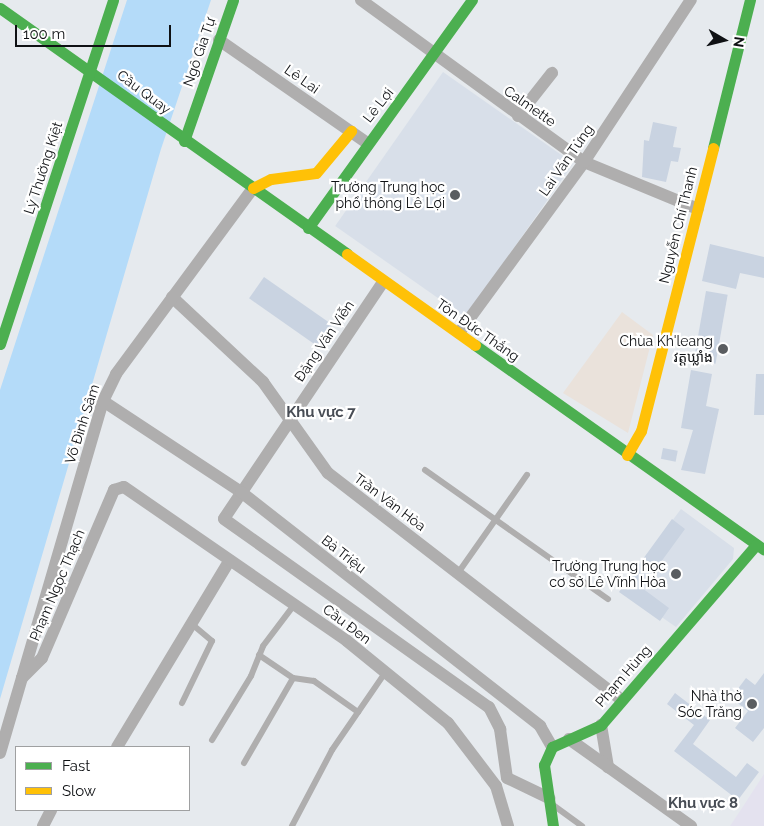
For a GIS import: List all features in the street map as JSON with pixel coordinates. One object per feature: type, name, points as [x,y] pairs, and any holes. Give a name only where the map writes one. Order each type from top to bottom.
[{"type":"main road","name":"Lý Thường Kiệt","points":[[0,344],[4,318],[93,72],[112,0]]},
{"type":"main road","name":"Ngô Gia Tự","points":[[180,138],[233,0]]},
{"type":"main road","name":"Lê Lợi","points":[[308,228],[367,142],[434,56],[472,0]]},
{"type":"main road","name":"Nguyễn Chí Thanh","points":[[626,454],[641,431],[750,0]]},
{"type":"main road","name":"Cầu Quay","points":[[0,6],[93,72],[180,138]]},
{"type":"main road","points":[[254,188],[271,180],[316,174],[351,131]]},
{"type":"main road","name":"Tôn Đức Thắng","points":[[180,138],[254,188],[383,282],[459,333],[760,548]]},
{"type":"main road","name":"Phạm Hùng","points":[[552,747],[601,725],[760,548]]},
{"type":"main road","points":[[552,747],[544,765],[553,826]]},
{"type":"street","points":[[0,6],[6,0]]},
{"type":"street","name":"Calmette","points":[[361,0],[434,56],[584,162],[698,209]]},
{"type":"street","name":"Lai Văn Tửng","points":[[459,333],[584,162],[691,0]]},
{"type":"street","name":"Lê Lai","points":[[219,40],[367,142]]},
{"type":"street","points":[[518,116],[552,73]]},
{"type":"street","name":"Võ Đình Sâm","points":[[22,678],[103,401],[116,374],[254,188]]},
{"type":"street","name":"Đặng Văn Viễn","points":[[383,282],[241,492],[225,523],[489,707],[500,729],[507,778],[549,800]]},
{"type":"street","name":"Trần Văn Hòa","points":[[172,297],[264,382],[328,473],[622,700]]},
{"type":"street","name":"Bà Triệu","points":[[103,401],[241,492],[540,726],[552,747]]},
{"type":"street","name":"Phạm Ngọc Thạch","points":[[0,753],[22,678],[42,658],[114,490],[124,487]]},
{"type":"street","name":"Cầu Đen","points":[[124,487],[294,605],[448,723],[496,786],[508,826]]},
{"type":"street","points":[[118,746],[230,560]]},
{"type":"street","points":[[601,725],[608,767]]},
{"type":"street","points":[[569,738],[691,826]]},
{"type":"street","points":[[43,826],[50,811]]},
{"type":"lane","points":[[425,470],[608,599]]},
{"type":"lane","points":[[458,573],[526,475]]},
{"type":"lane","points":[[212,740],[259,655],[294,605]]},
{"type":"lane","points":[[182,703],[212,641],[192,624]]},
{"type":"lane","points":[[259,655],[293,678],[314,681],[358,712]]},
{"type":"lane","points":[[292,826],[358,712],[384,673]]},
{"type":"lane","points":[[244,763],[293,678]]},
{"type":"lane","points":[[549,800],[582,826]]},
{"type":"shaded area","name":"Trường Trung học phổ thông Lê Lợi","points":[[443,72],[573,163],[465,317],[335,226]]},
{"type":"shaded area","points":[[622,312],[653,335],[628,433],[563,393]]},
{"type":"shaded area","name":"Trường Trung học cơ sở Lê Vĩnh Hòa","points":[[681,509],[734,548],[733,559],[676,627],[621,589]]},
{"type":"shaded area","points":[[764,774],[764,826],[730,826],[744,805]]},
{"type":"water","points":[[127,0],[211,0],[161,149],[0,699],[0,390]]},
{"type":"building","points":[[653,122],[677,127],[673,147],[681,148],[678,162],[671,161],[666,182],[642,177],[644,140],[649,141]]},
{"type":"building","points":[[710,244],[764,257],[764,278],[740,273],[736,289],[702,281]]},
{"type":"building","points":[[264,277],[332,325],[317,346],[249,298]]},
{"type":"building","points":[[706,291],[728,295],[716,364],[694,360]]},
{"type":"building","points":[[691,370],[712,374],[706,406],[719,409],[705,474],[681,470],[693,430],[681,428]]},
{"type":"building","points":[[756,374],[764,374],[764,415],[754,415]]},
{"type":"building","points":[[663,448],[678,451],[676,462],[661,459]]},
{"type":"building","points":[[672,519],[685,529],[642,588],[669,608],[660,621],[619,592]]},
{"type":"building","name":"Nhà thờ Sóc Trăng","points":[[764,673],[764,728],[753,742],[735,728],[748,711],[731,698],[746,678],[755,685]]},
{"type":"building","points":[[675,693],[710,720],[693,744],[736,777],[747,763],[759,772],[738,800],[674,751],[694,725],[667,704]]},
{"type":"traffic: fast","points":[[0,344],[113,0]]},
{"type":"traffic: fast","points":[[184,141],[233,0]]},
{"type":"traffic: fast","points":[[308,228],[472,0]]},
{"type":"traffic: fast","points":[[713,148],[750,0]]},
{"type":"traffic: fast","points":[[0,8],[347,254]]},
{"type":"traffic: fast","points":[[475,345],[764,550]]},
{"type":"traffic: fast","points":[[553,826],[544,765],[552,747],[601,725],[756,545]]},
{"type":"traffic: slow","points":[[253,188],[271,179],[316,173],[351,131]]},
{"type":"traffic: slow","points":[[627,455],[641,431],[713,148]]},
{"type":"traffic: slow","points":[[347,254],[475,345]]},
{"type":"place","name":"Trường Trung học phổ thông Lê Lợi","points":[[455,195]]},
{"type":"place","name":"Chùa Kh'leang វត្តឃ្លាំង","points":[[723,349]]},
{"type":"place","name":"Trường Trung học cơ sở Lê Vĩnh Hòa","points":[[676,574]]},
{"type":"place","name":"Nhà thờ Sóc Trăng","points":[[752,704]]},
{"type":"district","name":"Khu vực 7","points":[[321,413]]},
{"type":"district","name":"Khu vực 8","points":[[703,804]]}]
